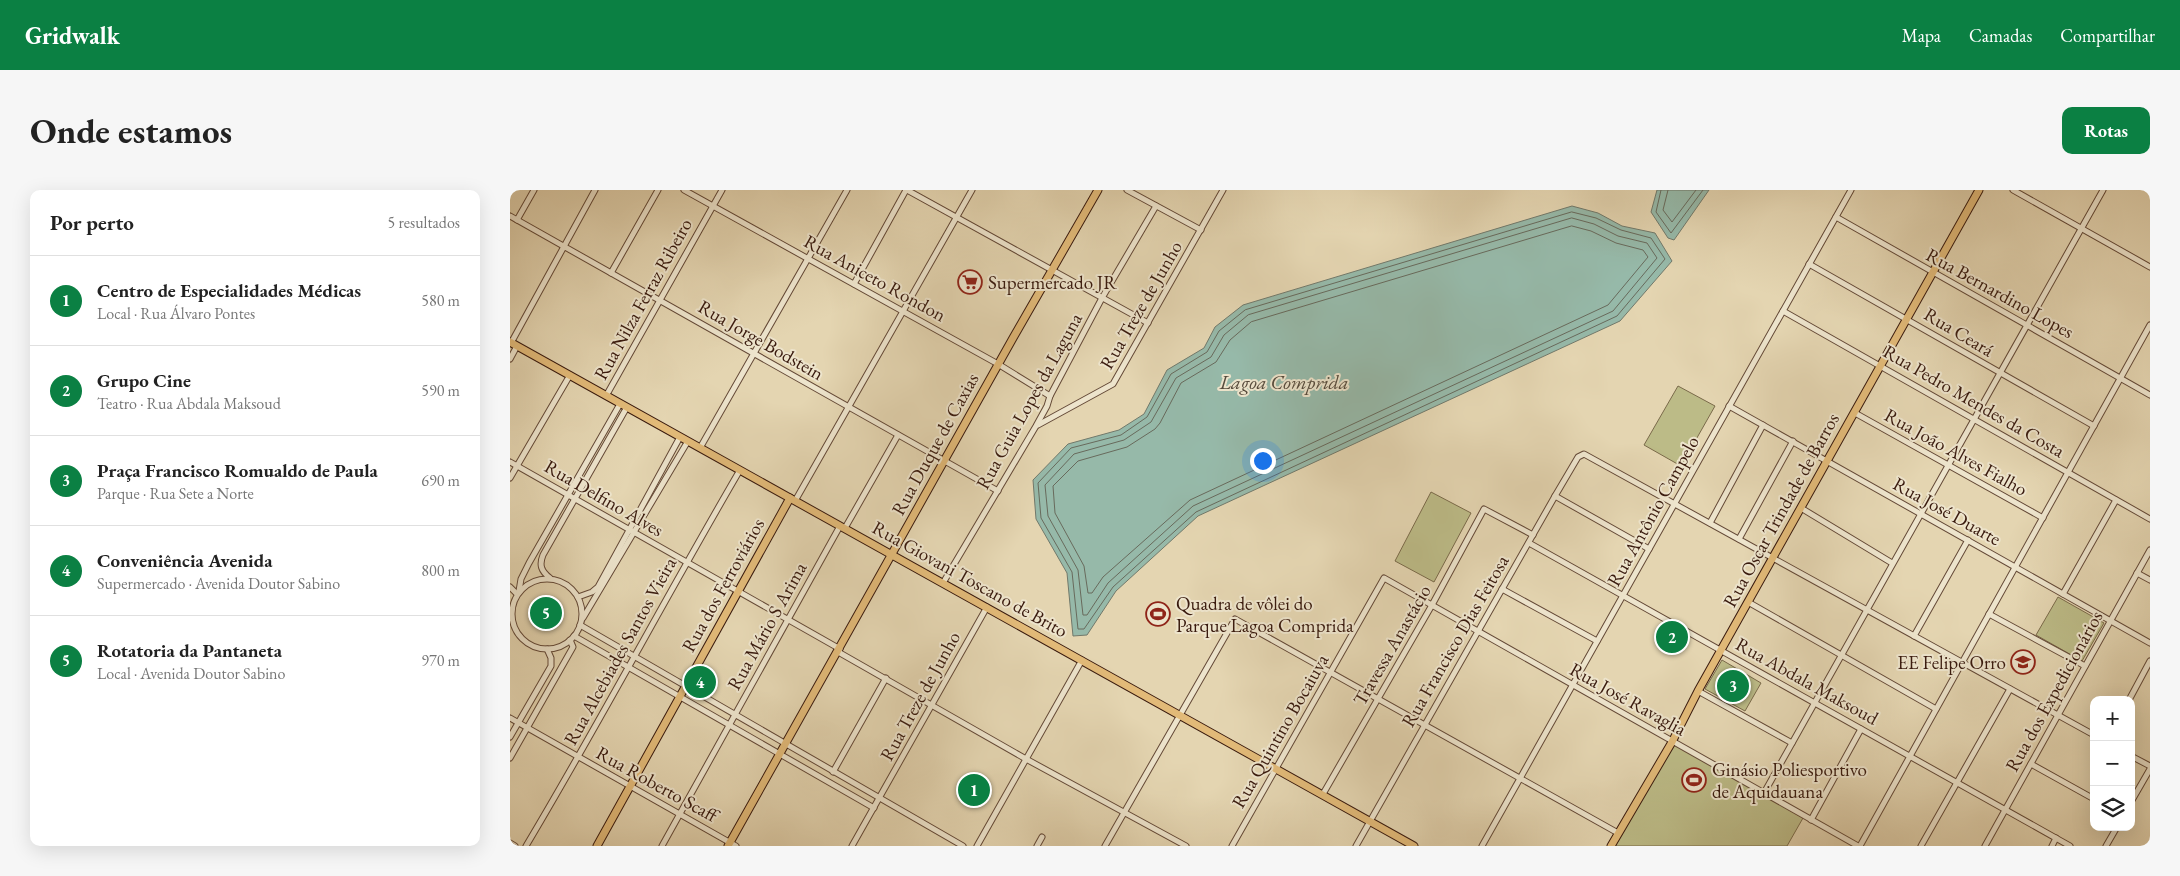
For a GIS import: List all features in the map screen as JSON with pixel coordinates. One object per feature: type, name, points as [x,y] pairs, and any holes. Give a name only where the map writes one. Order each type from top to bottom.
[{"type":"main road","name":"Rua Duque de Caxias","points":[[732,845],[785,744],[840,651],[998,364],[1098,190]]},
{"type":"main road","name":"Rua Oscar Trindade de Barros","points":[[1611,846],[1672,742],[1698,691],[1980,190]]},
{"type":"main road","name":"Rua Giovani Toscano de Brito","points":[[513,344],[1414,846]]},
{"type":"main road","name":"Rua dos Ferroviários","points":[[597,846],[738,591],[793,499]]},
{"type":"street","points":[[517,220],[534,190]]},
{"type":"street","points":[[510,359],[513,344],[564,246],[596,190]]},
{"type":"street","points":[[611,273],[658,190]]},
{"type":"street","name":"Rua Aniceto Rondon","points":[[684,190],[903,310],[1050,396]]},
{"type":"street","name":"Rua Nilza Ferraz Ribeiro","points":[[606,396],[722,190]]},
{"type":"street","points":[[700,448],[846,190]]},
{"type":"street","points":[[854,284],[906,190],[1148,323]]},
{"type":"street","name":"Rua dos Ferroviários","points":[[793,499],[849,408],[972,190]]},
{"type":"street","points":[[1128,190],[1201,230]]},
{"type":"street","name":"Rua Treze de Junho","points":[[1036,426],[1113,384],[1224,190]]},
{"type":"street","name":"Rua Antônio Campelo","points":[[1482,846],[1851,190]]},
{"type":"street","points":[[2013,190],[2150,268]]},
{"type":"street","points":[[1764,793],[1998,373],[2103,190]]},
{"type":"street","name":"Rua Guia Lopes da Laguna","points":[[943,583],[1036,426],[1102,298],[1156,206]]},
{"type":"street","name":"Rua Jorge Bodstein","points":[[510,216],[944,462],[998,490]]},
{"type":"street","name":"Rua Bernardino Lopes","points":[[1836,217],[2150,395]]},
{"type":"street","name":"Rua Ceará","points":[[1810,264],[1998,373],[2094,426]]},
{"type":"street","name":"Rua Pedro Mendes da Costa","points":[[1783,311],[2150,519]]},
{"type":"street","points":[[1859,846],[2150,325]]},
{"type":"street","points":[[510,478],[570,375]]},
{"type":"street","points":[[624,405],[568,495],[521,579],[518,592],[511,605],[513,631],[529,644],[547,649],[563,645],[574,636],[688,442]]},
{"type":"street","points":[[550,578],[544,573],[540,562],[624,405]]},
{"type":"street","name":"Rua José Duarte","points":[[1730,406],[2150,643]]},
{"type":"street","name":"Rua João Alves Fialho","points":[[1855,412],[2043,518]]},
{"type":"street","points":[[1710,523],[1763,425]]},
{"type":"street","name":"Rua Mário S Arima","points":[[662,846],[788,620],[898,435]]},
{"type":"street","points":[[578,596],[592,592],[598,587],[680,437]]},
{"type":"street","points":[[1739,539],[1793,441]]},
{"type":"street","name":"Rua Francisco Dias Feitosa","points":[[1356,846],[1578,457],[1584,454],[1675,503]]},
{"type":"street","name":"Rua Delfino Alves","points":[[510,462],[738,591],[1026,759],[1186,846]]},
{"type":"street","name":"Rua Alcebiades Santos Vieira","points":[[526,846],[579,757],[686,562],[740,470]]},
{"type":"street","points":[[1555,496],[1649,549]]},
{"type":"street","points":[[2063,594],[2116,500]]},
{"type":"street","points":[[1675,503],[2090,733]]},
{"type":"street","points":[[1801,508],[1892,563]]},
{"type":"street","name":"Travessa Anastácio","points":[[1323,794],[1379,699],[1484,509],[1533,535]]},
{"type":"street","points":[[1914,636],[1968,540]]},
{"type":"street","name":"Rua Abdala Maksoud","points":[[1529,543],[2070,846]]},
{"type":"street","name":"Rua dos Expedicionários","points":[[1985,846],[2150,550]]},
{"type":"street","points":[[2137,574],[2150,580]]},
{"type":"street","points":[[518,592],[538,579],[550,578],[561,581],[578,596],[582,610],[581,623]]},
{"type":"street","name":"Rua José Ravaglia","points":[[1384,578],[1859,846]]},
{"type":"street","name":"Rua Quintino Bocaiuva","points":[[1232,846],[1384,578]]},
{"type":"street","points":[[510,586],[518,592]]},
{"type":"street","points":[[1502,589],[1597,642]]},
{"type":"street","points":[[1748,602],[1936,709]]},
{"type":"street","name":"Rua Treze de Junho","points":[[874,808],[987,608]]},
{"type":"street","points":[[1989,614],[2085,666]]},
{"type":"street","points":[[1105,846],[1235,619],[1618,833]]},
{"type":"street","points":[[581,623],[685,686],[962,846]]},
{"type":"street","points":[[574,636],[874,808],[852,846]]},
{"type":"street","points":[[510,758],[572,647],[570,640]]},
{"type":"street","points":[[510,737],[551,666],[551,658],[547,649]]},
{"type":"street","points":[[977,846],[1082,660]]},
{"type":"street","points":[[2131,696],[2150,661]]},
{"type":"street","points":[[833,772],[886,678]]},
{"type":"street","points":[[1921,846],[2010,689]]},
{"type":"street","points":[[1698,691],[1792,743]]},
{"type":"street","name":"Rua Roberto Scaff","points":[[510,718],[732,845]]},
{"type":"street","points":[[1811,820],[1861,729]]},
{"type":"street","points":[[2135,759],[2150,768],[2135,795]]},
{"type":"street","points":[[2031,764],[2090,797]]},
{"type":"street","points":[[2106,846],[2115,831]]},
{"type":"street","points":[[1037,846],[1042,837]]},
{"type":"street","points":[[2052,846],[2056,838]]},
{"type":"street","points":[[510,843],[515,846]]},
{"type":"shaded area","points":[[1678,386],[1715,406],[1681,466],[1644,445]]},
{"type":"shaded area","points":[[1431,492],[1471,513],[1434,582],[1395,561]]},
{"type":"shaded area","points":[[2058,597],[2104,623],[2082,661],[2036,635]]},
{"type":"shaded area","name":"Quadra de vôlei do Parque Lagoa Comprida","points":[[1157,604],[1167,609],[1158,625],[1148,620]]},
{"type":"shaded area","points":[[1722,660],[1761,683],[1745,711],[1705,689]]},
{"type":"shaded area","name":"Ginásio Poliesportivo de Aquidauana","points":[[1672,742],[1803,818],[1787,846],[1614,846]]},
{"type":"water","points":[[1657,190],[1709,190],[1674,240],[1668,238],[1651,212]]},
{"type":"water","name":"Lagoa Comprida","points":[[1572,206],[1598,213],[1622,226],[1655,233],[1672,261],[1620,321],[1198,516],[1116,591],[1087,635],[1073,636],[1067,573],[1036,519],[1033,480],[1068,444],[1119,430],[1144,414],[1167,370],[1204,348],[1215,327],[1243,305]]},
{"type":"place","name":"Supermercado JR","points":[[970,282]]},
{"type":"place","name":"Rotatoria da Pantaneta","points":[[546,613]]},
{"type":"place","name":"Quadra de vôlei do Parque Lagoa Comprida","points":[[1158,614]]},
{"type":"place","name":"Grupo Cine","points":[[1672,637]]},
{"type":"place","name":"EE Felipe Orro","points":[[2023,662]]},
{"type":"place","name":"Conveniência Avenida","points":[[700,682]]},
{"type":"place","name":"Praça Francisco Romualdo de Paula","points":[[1733,686]]},
{"type":"place","name":"Ginásio Poliesportivo de Aquidauana","points":[[1694,780]]},
{"type":"place","name":"Centro de Especialidades Médicas","points":[[974,790]]}]
